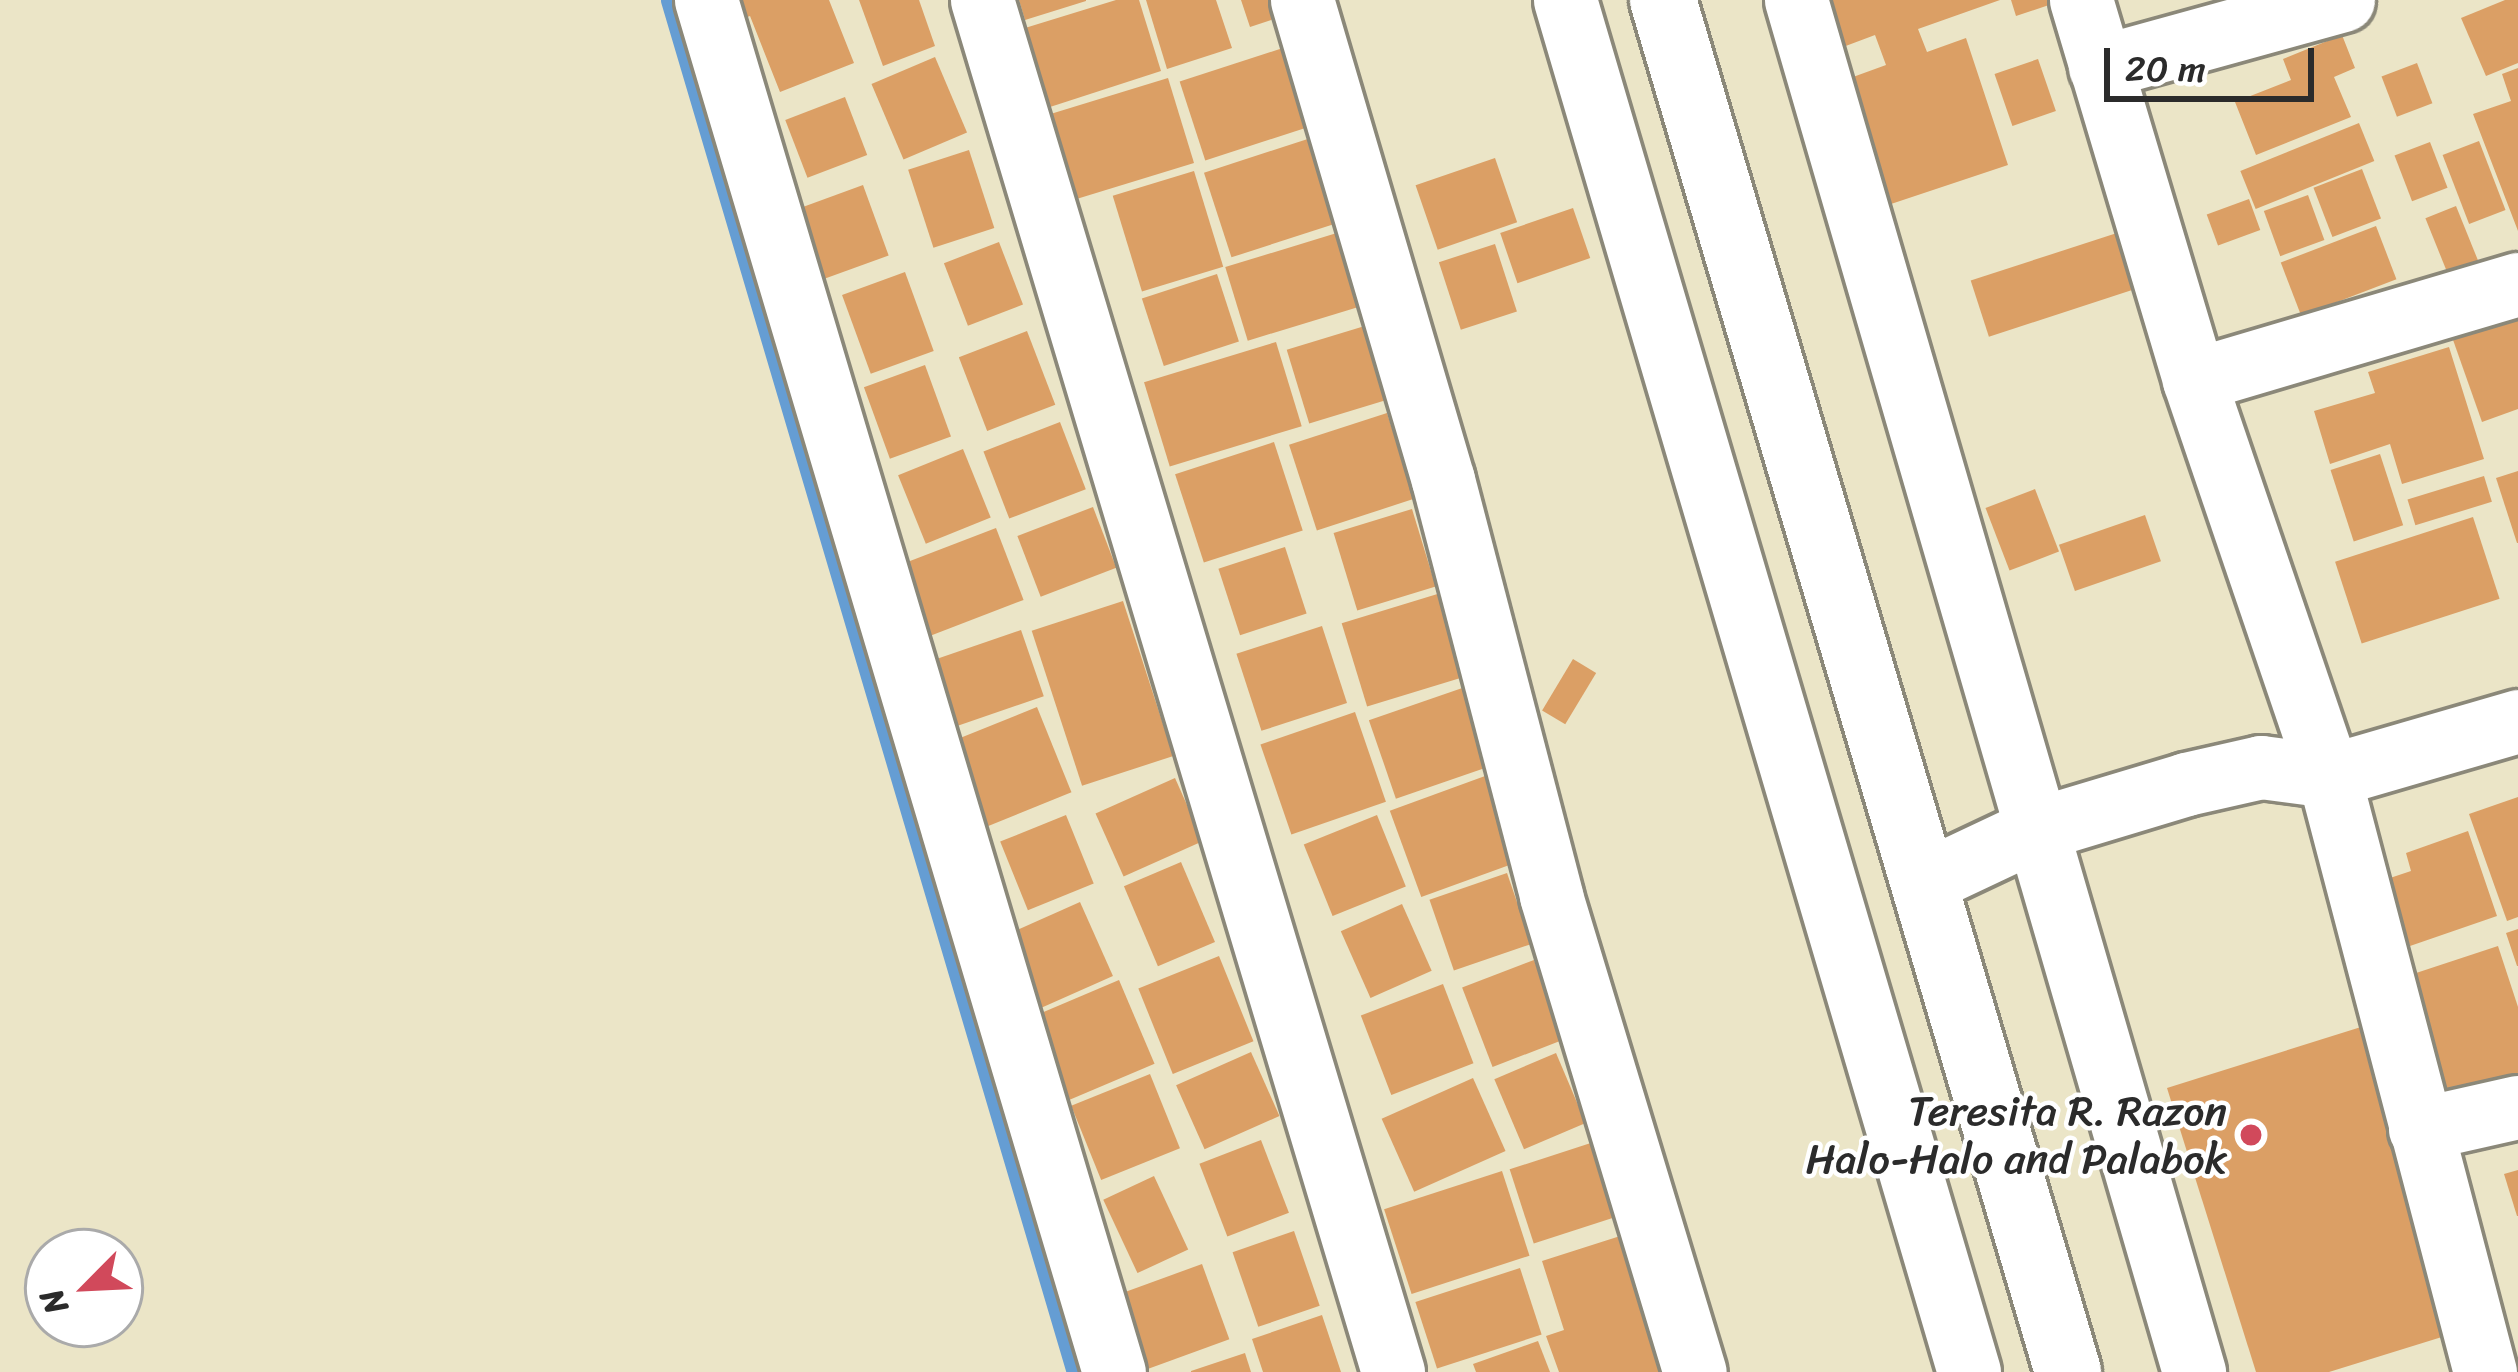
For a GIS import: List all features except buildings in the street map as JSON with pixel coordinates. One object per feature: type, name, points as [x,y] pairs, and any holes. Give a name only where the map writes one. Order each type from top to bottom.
[{"type":"street","points":[[706,0],[1114,1372]]},
{"type":"street","points":[[982,0],[1393,1372]]},
{"type":"street","points":[[1302,0],[1443,480],[1551,896],[1694,1372]]},
{"type":"street","points":[[1564,0],[1969,1372]]},
{"type":"street","points":[[1663,0],[2068,1372]]},
{"type":"street","points":[[1796,0],[2194,1372]]},
{"type":"street","points":[[2081,0],[2194,380],[2329,776],[2485,1372]]},
{"type":"street","points":[[2100,67],[2344,0]]},
{"type":"street","points":[[2194,380],[2518,284]]},
{"type":"street","points":[[1926,881],[2034,830],[2260,767],[2329,776],[2518,721]]},
{"type":"street","points":[[2420,1130],[2518,1107]]},
{"type":"waterway","points":[[671,0],[1077,1372]]},
{"type":"place","name":"Teresita R. Razon Halo-Halo and Palabok","points":[[2251,1135]]}]
